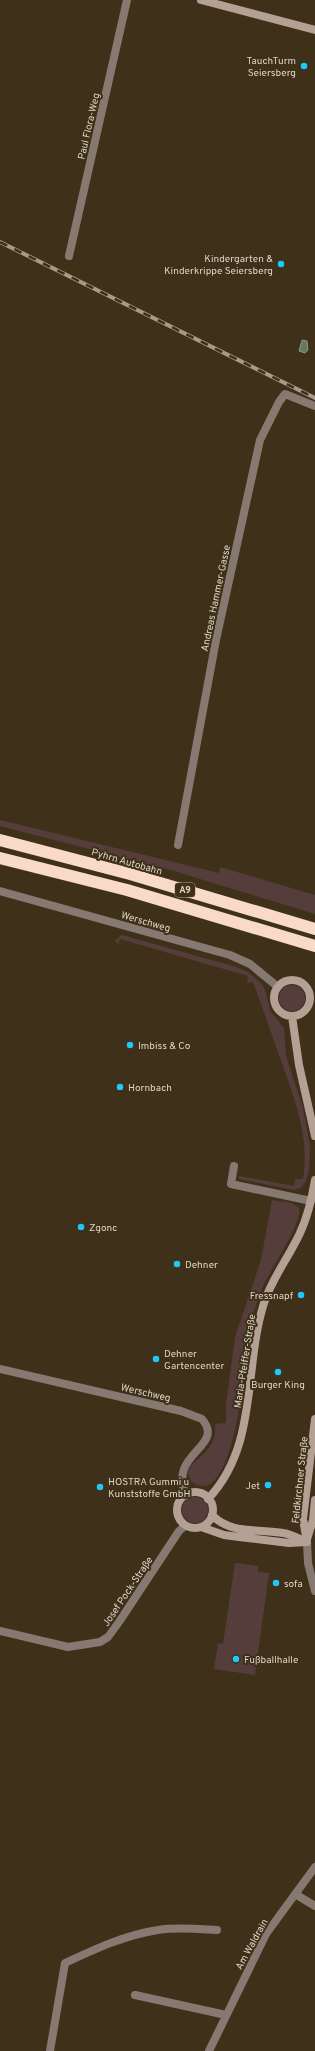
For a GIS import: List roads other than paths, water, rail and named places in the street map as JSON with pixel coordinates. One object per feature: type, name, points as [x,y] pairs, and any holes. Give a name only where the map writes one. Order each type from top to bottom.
[{"type":"highway","name":"Pyhrn Autobahn","points":[[0,840],[130,874],[315,929]]},
{"type":"highway","name":"A9","points":[[0,858],[127,890],[315,946]]},
{"type":"main road","points":[[201,0],[230,4],[315,30]]},
{"type":"main road","points":[[297,981],[312,992],[307,1009],[299,1015],[292,1016],[283,1014],[276,1006],[274,996],[278,987],[285,982],[297,981]]},
{"type":"main road","points":[[292,1016],[295,1047],[315,1136]]},
{"type":"main road","name":"Maria-Pfeiffer-Straße","points":[[208,1499],[222,1484],[237,1454],[245,1419],[257,1334],[264,1302],[277,1274],[300,1233],[311,1201],[315,1180]]},
{"type":"main road","name":"Feldkirchner Straße","points":[[306,1542],[304,1519],[315,1419]]},
{"type":"main road","points":[[201,1527],[209,1521],[212,1515],[212,1505],[208,1499],[198,1493],[186,1495],[180,1500],[177,1511],[180,1520],[185,1526],[191,1528],[201,1527],[224,1535],[239,1537],[289,1543],[306,1542]]},
{"type":"main road","name":"Feldkirchner Straße","points":[[306,1542],[313,1520],[315,1500]]},
{"type":"main road","points":[[212,1515],[217,1520],[228,1526],[283,1533],[306,1542]]},
{"type":"street","name":"Paul Flora-Weg","points":[[69,256],[127,0]]},
{"type":"street","name":"Andreas Hammer-Gasse","points":[[178,845],[216,640],[260,440],[279,402],[285,394],[315,406]]},
{"type":"street","name":"Werschweg","points":[[0,891],[230,955],[250,964],[278,987]]},
{"type":"street","points":[[234,1166],[231,1184],[311,1201]]},
{"type":"street","name":"Werschweg","points":[[0,1369],[182,1411],[202,1419],[207,1430],[204,1442],[188,1460],[182,1473],[183,1487],[186,1495]]},
{"type":"street","name":"Josef Pock-Straße","points":[[0,1631],[68,1647],[100,1642],[108,1637],[119,1622],[179,1531],[185,1526]]},
{"type":"street","name":"Feldkirchner Straße","points":[[306,1542],[308,1563],[315,1591]]},
{"type":"street","name":"Am Waldrain","points":[[209,2051],[266,1934],[315,1867]]},
{"type":"street","points":[[295,1894],[315,1906]]},
{"type":"street","points":[[50,2051],[65,1963],[104,1945],[134,1935],[159,1930],[217,1930]]},
{"type":"street","points":[[136,1994],[226,2016]]},
{"type":"railway","points":[[0,242],[315,398]]},
{"type":"place","name":"TauchTurm Seiersberg","points":[[304,66]]},
{"type":"place","name":"Kindergarten & Kinderkrippe Seiersberg","points":[[281,264]]},
{"type":"place","name":"Imbiss & Co","points":[[130,1045]]},
{"type":"place","name":"Hornbach","points":[[120,1087]]},
{"type":"place","name":"Zgonc","points":[[81,1227]]},
{"type":"place","name":"Dehner","points":[[177,1264]]},
{"type":"place","name":"Fressnapf","points":[[301,1295]]},
{"type":"place","name":"Dehner Gartencenter","points":[[156,1359]]},
{"type":"place","name":"Burger King","points":[[278,1372]]},
{"type":"place","name":"Jet","points":[[268,1485]]},
{"type":"place","name":"HOSTRA Gummi u Kunststoffe GmbH","points":[[100,1487]]},
{"type":"place","name":"sofa","points":[[276,1583]]},
{"type":"place","name":"Fußballhalle","points":[[236,1659]]}]
